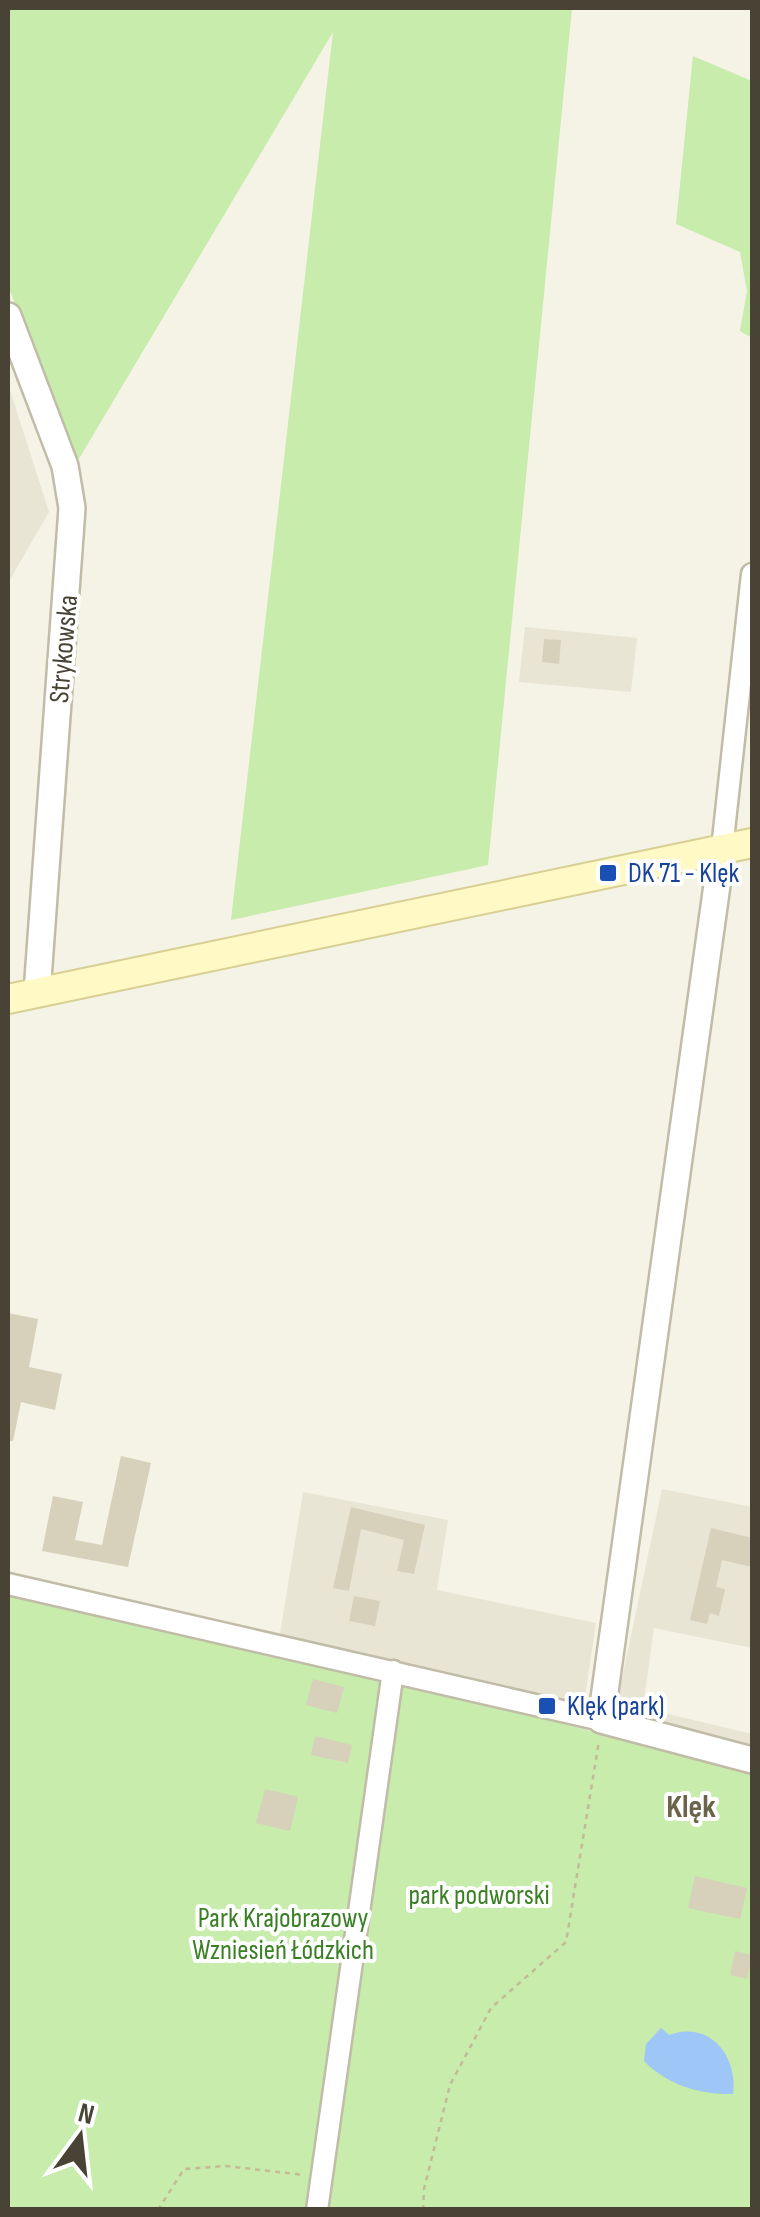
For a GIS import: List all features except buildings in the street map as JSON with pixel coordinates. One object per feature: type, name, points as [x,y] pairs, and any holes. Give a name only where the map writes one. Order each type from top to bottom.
[{"type":"main road","points":[[8,999],[752,843]]},
{"type":"street","name":"Strykowska","points":[[8,316],[65,466],[72,508],[37,992]]},
{"type":"street","points":[[601,1720],[722,850],[752,574]]},
{"type":"street","points":[[8,1584],[601,1720],[752,1760]]},
{"type":"street","points":[[317,2210],[393,1671]]},
{"type":"path","points":[[423,2210],[424,2189],[450,2085],[491,2008],[566,1942],[594,1787],[601,1720]]},
{"type":"path","points":[[158,2210],[184,2168],[225,2166],[321,2177]]},
{"type":"shaded area","points":[[8,384],[49,512],[8,583]]},
{"type":"shaded area","points":[[525,627],[637,638],[631,692],[519,682]]},
{"type":"shaded area","points":[[662,1489],[752,1507],[752,1648],[654,1628],[643,1708],[752,1734],[752,2110],[610,1735]]},
{"type":"shaded area","points":[[303,1492],[448,1520],[437,1590],[596,1623],[584,1703],[280,1634]]},
{"type":"green space","points":[[8,8],[572,8],[488,865],[231,920],[333,32],[77,462],[8,286]]},
{"type":"green space","points":[[693,56],[752,81],[752,338],[740,331],[747,291],[740,252],[676,224]]},
{"type":"green space","name":"Park Krajobrazowy Wzniesień Łódzkich","points":[[8,1591],[387,1677],[752,1774],[752,2209],[8,2210]]},
{"type":"water","points":[[661,2028],[669,2035],[697,2032],[718,2044],[731,2066],[733,2094],[685,2087],[644,2061],[646,2044]]},
{"type":"place","name":"DK 71 - Klęk","points":[[608,873]]},
{"type":"place","name":"Klęk (park)","points":[[547,1706]]},
{"type":"district","name":"Klęk","points":[[691,1807]]},
{"type":"park label","name":"park podworski","points":[[479,1895]]}]
